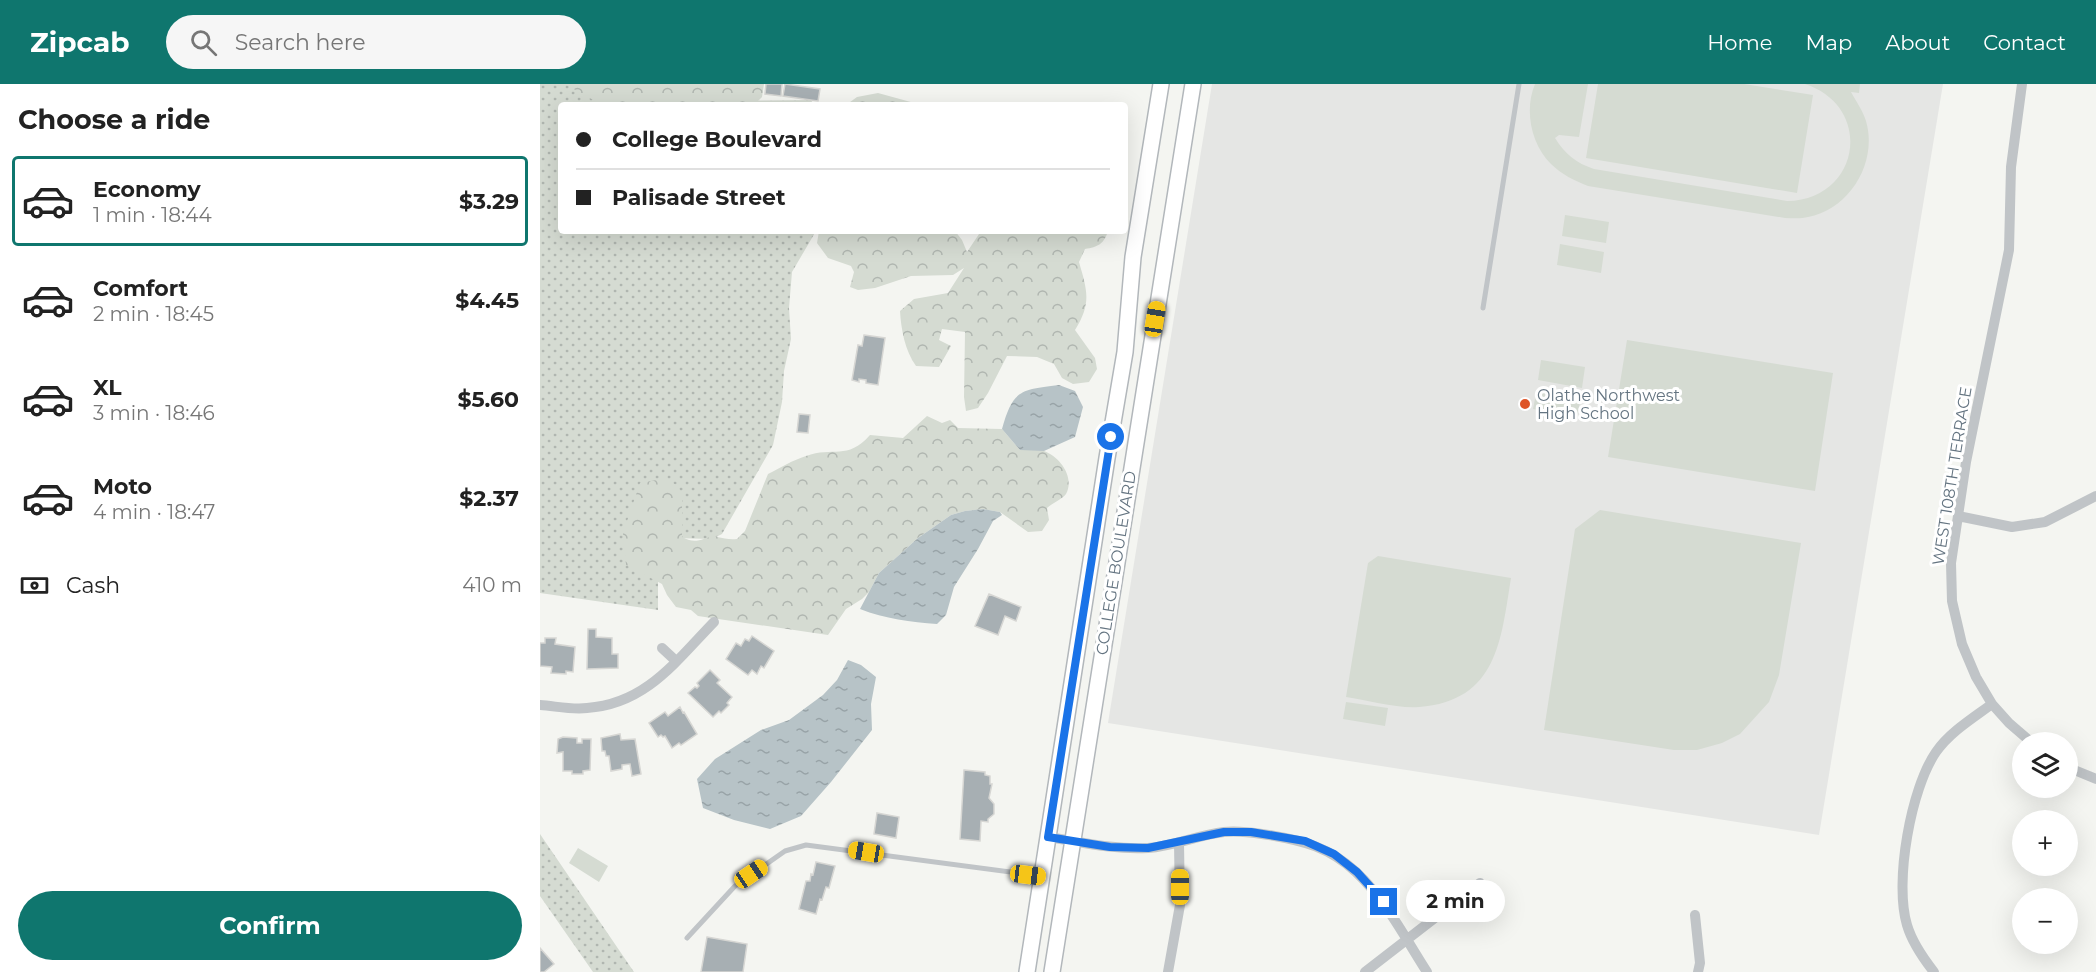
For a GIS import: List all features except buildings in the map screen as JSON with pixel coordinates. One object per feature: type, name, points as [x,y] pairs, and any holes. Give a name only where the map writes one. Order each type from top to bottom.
[{"type":"main road","name":"COLLEGE BOULEVARD","points":[[1027,972],[1125,352],[1133,256],[1161,84]]},
{"type":"main road","name":"COLLEGE BOULEVARD","points":[[1052,972],[1193,84]]},
{"type":"street","name":"WEST 108TH TERRACE","points":[[2019,732],[1992,704],[1962,644],[1955,614],[1951,563],[1966,462],[2009,250],[2012,167],[2022,84]]},
{"type":"street","points":[[1958,516],[2012,527],[2045,522],[2096,496]]},
{"type":"street","points":[[540,705],[585,709],[613,704],[641,692],[676,661],[714,622]]},
{"type":"street","points":[[662,648],[676,661]]},
{"type":"street","points":[[1934,972],[1912,937],[1907,926],[1903,904],[1903,876],[1914,803],[1926,771],[1938,749],[1957,730],[1992,704]]},
{"type":"street","points":[[2078,770],[2094,775]]},
{"type":"street","points":[[1048,837],[1110,847],[1148,848],[1224,832],[1251,832],[1305,841],[1334,854],[1357,872],[1384,902],[1427,972]]},
{"type":"street","points":[[1168,972],[1180,905],[1179,843]]},
{"type":"street","points":[[1365,972],[1480,883]]},
{"type":"street","points":[[1695,915],[1700,963],[1698,972]]},
{"type":"lane","points":[[1483,308],[1519,84]]},
{"type":"lane","points":[[687,938],[735,886],[784,852],[806,845],[1042,876]]},
{"type":"shaded area","name":"Olathe Northwest High School","points":[[1212,84],[1943,84],[1819,835],[1108,723]]},
{"type":"green space","points":[[540,84],[582,84],[623,102],[558,102],[558,234],[814,234],[792,272],[789,308],[791,339],[773,445],[722,534],[712,539],[674,538],[658,580],[658,610],[540,593]]},
{"type":"green space","points":[[565,84],[764,84],[762,97],[757,102],[597,102]]},
{"type":"green space","points":[[1535,84],[1588,84],[1579,137],[1559,135],[1555,138],[1572,157],[1594,169],[1787,201],[1812,197],[1830,186],[1843,170],[1850,151],[1849,131],[1842,112],[1827,96],[1805,84],[1860,84],[1859,93],[1851,92],[1866,121],[1869,137],[1868,152],[1864,167],[1848,194],[1823,212],[1802,218],[1785,218],[1588,186],[1555,168],[1539,147],[1534,137],[1530,115]]},
{"type":"green space","points":[[1598,84],[1744,84],[1813,95],[1797,193],[1586,158]]},
{"type":"green space","points":[[878,93],[911,102],[850,102],[857,97]]},
{"type":"green space","points":[[811,100],[812,102],[623,102]]},
{"type":"green space","points":[[1565,215],[1609,222],[1606,243],[1562,236]]},
{"type":"green space","points":[[818,234],[957,234],[967,252],[979,234],[1107,234],[1100,244],[1085,249],[1079,262],[1084,281],[1086,304],[1075,330],[1095,358],[1097,369],[1089,382],[1073,384],[1062,378],[1054,364],[1037,357],[1007,356],[978,408],[966,411],[964,397],[965,332],[942,329],[939,340],[951,346],[939,367],[916,366],[904,340],[900,311],[914,299],[948,293],[964,268],[953,275],[911,276],[875,288],[858,290],[850,287],[854,272],[851,266],[828,258],[817,243]]},
{"type":"green space","points":[[1560,244],[1604,252],[1601,273],[1557,265]]},
{"type":"green space","points":[[1627,340],[1833,373],[1815,491],[1608,457]]},
{"type":"green space","points":[[1541,360],[1585,367],[1582,388],[1538,380]]},
{"type":"green space","points":[[1537,389],[1581,396],[1577,417],[1533,409]]},
{"type":"green space","points":[[927,416],[942,423],[950,420],[958,428],[1002,429],[1020,450],[1042,450],[1060,463],[1069,481],[1068,488],[1065,496],[1047,508],[1049,520],[1042,531],[1028,532],[1000,512],[983,509],[951,515],[918,538],[879,573],[869,592],[846,609],[828,635],[698,616],[691,610],[676,607],[662,584],[626,565],[623,533],[640,483],[662,479],[677,485],[682,494],[682,537],[692,541],[712,537],[737,539],[745,531],[768,474],[806,456],[854,448],[870,435],[903,438]]},
{"type":"green space","points":[[1600,510],[1801,543],[1779,675],[1769,702],[1740,734],[1722,743],[1697,750],[1674,750],[1544,730],[1575,529]]},
{"type":"green space","points":[[1378,556],[1511,578],[1504,623],[1491,663],[1480,680],[1465,693],[1445,702],[1419,707],[1393,706],[1346,697],[1368,563]]},
{"type":"green space","points":[[1346,702],[1388,708],[1385,726],[1343,719]]},
{"type":"green space","points":[[540,834],[634,972],[593,972],[540,896]]},
{"type":"green space","points":[[578,848],[608,866],[599,882],[569,863]]},
{"type":"water","points":[[1059,385],[1075,391],[1083,407],[1075,437],[1044,451],[1020,450],[1002,429],[1010,406],[1020,394],[1027,391]]},
{"type":"water","points":[[983,509],[1000,512],[1002,515],[993,521],[954,587],[946,615],[937,624],[898,620],[860,609],[879,573],[918,538],[951,515]]},
{"type":"water","points":[[848,660],[861,665],[876,677],[871,704],[872,730],[801,816],[770,829],[734,820],[703,808],[697,779],[715,759],[761,730],[789,720],[823,695],[837,680]]},
{"type":"place","name":"Olathe Northwest High School","points":[[1525,404]]},
{"type":"route","points":[[1111,437],[1048,837],[1110,847],[1148,848],[1224,832],[1251,832],[1305,841],[1334,854],[1357,872],[1384,902]]}]
